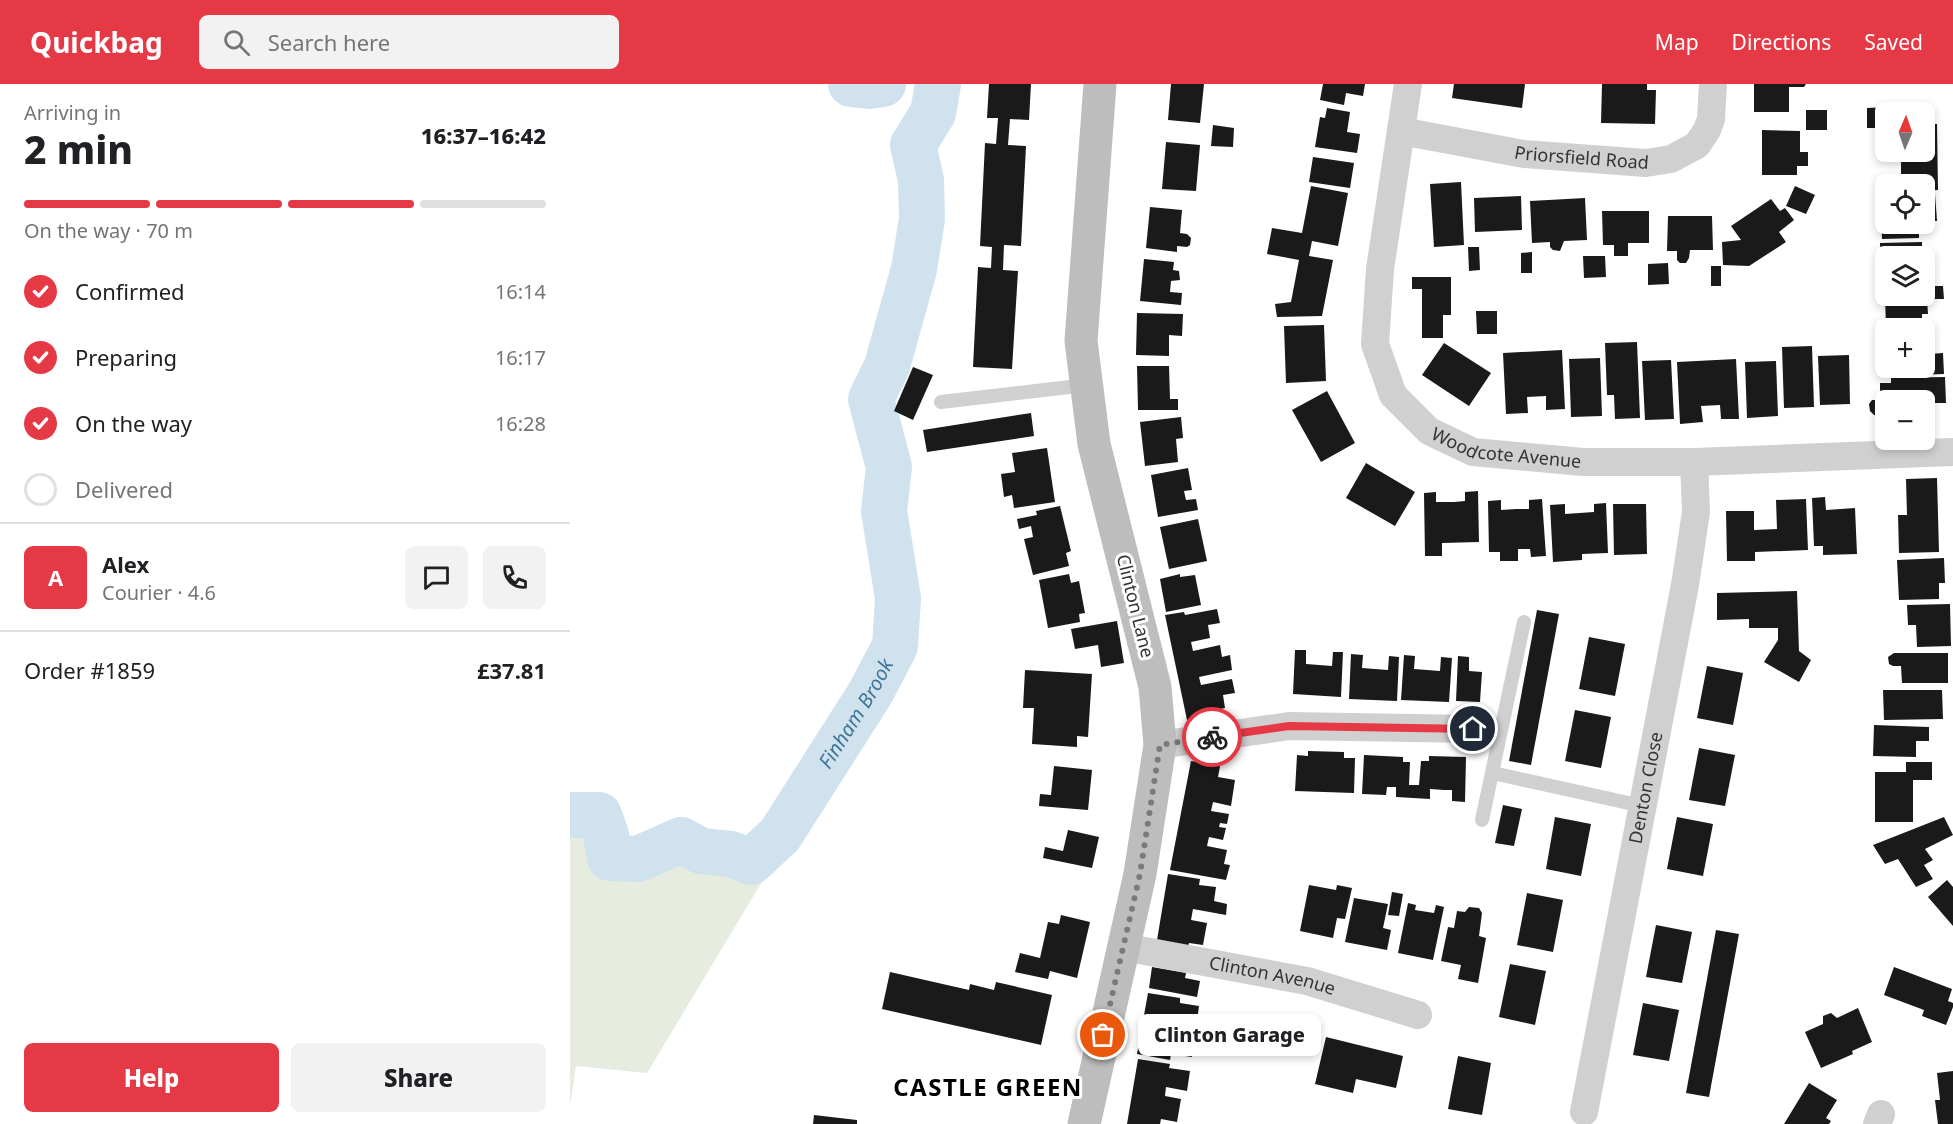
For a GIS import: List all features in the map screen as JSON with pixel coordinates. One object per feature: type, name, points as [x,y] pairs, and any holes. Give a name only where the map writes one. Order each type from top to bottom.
[{"type":"main road","name":"Clinton Lane","points":[[1084,1124],[1140,874],[1160,745],[1155,687],[1094,444],[1082,342],[1100,84]]},
{"type":"street","name":"Woodcote Avenue","points":[[1408,84],[1380,269],[1376,344],[1393,395],[1429,431],[1473,452],[1583,462],[1694,462],[1953,452]]},
{"type":"street","name":"Priorsfield Road","points":[[1401,131],[1524,154],[1646,163],[1671,159],[1697,145],[1711,119],[1713,84]]},
{"type":"street","name":"Denton Close","points":[[1584,1112],[1685,585],[1696,512],[1694,462]]},
{"type":"street","points":[[1160,745],[1289,726],[1473,729]]},
{"type":"street","name":"Clinton Avenue","points":[[1123,947],[1307,981],[1419,1015]]},
{"type":"lane","points":[[941,402],[1087,386]]},
{"type":"lane","points":[[1482,820],[1524,622]]},
{"type":"lane","points":[[1493,773],[1642,806]]},
{"type":"shaded area","points":[[570,815],[599,815],[611,858],[638,859],[681,840],[701,851],[731,854],[751,862],[763,880],[647,1073],[576,1066],[570,1106]]},
{"type":"building","points":[[989,84],[1031,84],[1029,120],[1010,119],[1008,145],[1026,146],[1021,246],[1004,245],[1003,270],[1018,271],[1012,369],[973,367],[978,267],[991,268],[992,247],[980,246],[985,143],[996,144],[998,118],[987,118]]},
{"type":"building","points":[[1171,84],[1204,84],[1200,123],[1168,120]]},
{"type":"building","points":[[1323,84],[1365,84],[1363,96],[1346,93],[1344,105],[1320,100]]},
{"type":"building","points":[[1454,84],[1525,84],[1522,108],[1452,98]]},
{"type":"building","points":[[1602,84],[1647,84],[1647,90],[1656,90],[1655,124],[1601,123]]},
{"type":"building","points":[[1754,84],[1806,84],[1804,87],[1789,87],[1789,112],[1754,112]]},
{"type":"building","points":[[1327,108],[1350,112],[1347,132],[1360,134],[1357,153],[1315,147],[1320,117],[1325,118]]},
{"type":"building","points":[[1867,108],[1875,108],[1875,128],[1867,128]]},
{"type":"building","points":[[1806,110],[1827,110],[1827,130],[1806,130]]},
{"type":"building","points":[[1935,124],[1937,124],[1938,190],[1935,190],[1935,174],[1901,174],[1901,162],[1935,162]]},
{"type":"building","points":[[1213,125],[1234,128],[1233,147],[1211,146]]},
{"type":"building","points":[[1762,130],[1800,131],[1800,152],[1808,152],[1808,166],[1797,166],[1797,175],[1762,175]]},
{"type":"building","points":[[1166,142],[1200,145],[1196,191],[1162,189]]},
{"type":"building","points":[[1313,157],[1354,163],[1350,188],[1309,182]]},
{"type":"building","points":[[1461,182],[1464,245],[1434,247],[1430,184]]},
{"type":"building","points":[[1311,186],[1348,193],[1338,246],[1312,241],[1309,256],[1333,260],[1322,316],[1277,317],[1275,304],[1291,302],[1299,260],[1267,254],[1272,228],[1302,233]]},
{"type":"building","points":[[1795,186],[1815,195],[1806,214],[1786,206]]},
{"type":"building","points":[[1935,194],[1937,221],[1935,221]]},
{"type":"building","points":[[1521,196],[1522,230],[1475,232],[1474,198]]},
{"type":"building","points":[[1585,198],[1587,240],[1564,241],[1560,251],[1553,250],[1550,242],[1532,243],[1530,201]]},
{"type":"building","points":[[1771,199],[1780,211],[1785,208],[1794,220],[1779,232],[1786,242],[1749,266],[1723,265],[1722,242],[1741,240],[1731,226]]},
{"type":"building","points":[[1150,207],[1182,210],[1180,233],[1187,234],[1191,238],[1190,245],[1177,246],[1177,252],[1146,248]]},
{"type":"building","points":[[1602,211],[1649,211],[1649,243],[1628,243],[1628,256],[1614,256],[1614,245],[1603,245]]},
{"type":"building","points":[[1668,216],[1712,216],[1713,250],[1690,250],[1686,263],[1680,263],[1677,260],[1677,251],[1667,251]]},
{"type":"building","points":[[1882,234],[1919,234],[1919,238],[1882,239]]},
{"type":"building","points":[[1922,242],[1922,246],[1880,246],[1880,243]]},
{"type":"building","points":[[1468,247],[1479,247],[1480,270],[1469,271]]},
{"type":"building","points":[[1532,252],[1532,273],[1521,273],[1521,253]]},
{"type":"building","points":[[1583,256],[1605,256],[1606,277],[1584,278]]},
{"type":"building","points":[[1144,259],[1174,262],[1173,270],[1179,271],[1180,280],[1171,281],[1170,292],[1182,293],[1181,305],[1140,301]]},
{"type":"building","points":[[1668,263],[1669,284],[1648,285],[1648,264]]},
{"type":"building","points":[[1711,266],[1721,266],[1721,286],[1711,286]]},
{"type":"building","points":[[1412,277],[1451,277],[1451,315],[1443,315],[1443,338],[1422,338],[1422,289],[1412,289]]},
{"type":"building","points":[[1935,286],[1943,286],[1944,299],[1935,299]]},
{"type":"building","points":[[1885,306],[1927,306],[1928,314],[1922,314],[1922,318],[1886,318]]},
{"type":"building","points":[[1476,311],[1497,311],[1497,334],[1477,334]]},
{"type":"building","points":[[1137,313],[1183,314],[1182,336],[1169,335],[1169,356],[1136,355]]},
{"type":"building","points":[[1324,325],[1326,381],[1286,383],[1284,326]]},
{"type":"building","points":[[1637,342],[1640,418],[1615,419],[1614,395],[1607,395],[1605,343]]},
{"type":"building","points":[[1444,343],[1491,373],[1469,406],[1422,375]]},
{"type":"building","points":[[1812,346],[1814,407],[1784,408],[1782,347]]},
{"type":"building","points":[[1562,350],[1565,409],[1546,410],[1546,396],[1527,397],[1528,413],[1506,414],[1503,353]]},
{"type":"building","points":[[1943,353],[1944,374],[1935,374],[1935,354]]},
{"type":"building","points":[[1849,355],[1850,404],[1820,405],[1818,356]]},
{"type":"building","points":[[1600,358],[1602,416],[1571,417],[1569,359]]},
{"type":"building","points":[[1736,359],[1739,419],[1721,419],[1720,405],[1701,406],[1703,422],[1680,424],[1677,362]]},
{"type":"building","points":[[1671,360],[1674,419],[1645,420],[1642,361]]},
{"type":"building","points":[[1776,361],[1778,416],[1747,418],[1745,362]]},
{"type":"building","points":[[1137,366],[1169,366],[1170,399],[1178,399],[1178,410],[1138,410]]},
{"type":"building","points":[[913,367],[933,375],[913,420],[894,411]]},
{"type":"building","points":[[1945,377],[1946,403],[1935,403],[1935,390],[1880,390],[1880,383],[1891,383],[1891,378]]},
{"type":"building","points":[[1327,391],[1355,443],[1321,462],[1292,410]]},
{"type":"building","points":[[1875,400],[1875,415],[1870,411],[1869,404]]},
{"type":"building","points":[[1031,413],[1034,436],[927,452],[923,430]]},
{"type":"building","points":[[1181,417],[1183,438],[1176,439],[1178,462],[1145,466],[1140,422]]},
{"type":"building","points":[[1047,448],[1055,502],[1014,508],[1012,495],[1004,497],[1001,474],[1015,472],[1012,453]]},
{"type":"building","points":[[1366,463],[1415,492],[1395,526],[1346,498]]},
{"type":"building","points":[[1188,468],[1192,490],[1184,491],[1186,500],[1196,499],[1198,510],[1158,517],[1151,475]]},
{"type":"building","points":[[1937,478],[1939,552],[1899,553],[1898,515],[1907,515],[1906,479]]},
{"type":"building","points":[[1478,491],[1479,542],[1442,543],[1442,556],[1425,556],[1424,493],[1436,492],[1436,502],[1454,502],[1465,501],[1465,492]]},
{"type":"building","points":[[1825,497],[1826,510],[1855,508],[1857,554],[1823,555],[1823,546],[1814,546],[1812,498]]},
{"type":"building","points":[[1542,499],[1546,556],[1531,557],[1530,549],[1518,549],[1518,561],[1500,561],[1500,552],[1489,552],[1488,501],[1501,500],[1501,510],[1529,509],[1529,500]]},
{"type":"building","points":[[1806,499],[1808,550],[1755,552],[1755,561],[1727,561],[1726,511],[1754,511],[1754,530],[1777,529],[1776,500]]},
{"type":"building","points":[[1606,503],[1608,553],[1582,554],[1582,560],[1553,562],[1550,505],[1565,504],[1565,514],[1594,512],[1594,504]]},
{"type":"building","points":[[1613,504],[1646,504],[1647,554],[1614,555]]},
{"type":"building","points":[[1060,506],[1071,551],[1066,553],[1069,566],[1033,575],[1024,539],[1033,537],[1031,526],[1019,529],[1017,519],[1037,515],[1036,511]]},
{"type":"building","points":[[1198,519],[1207,561],[1169,569],[1160,527]]},
{"type":"building","points":[[1944,558],[1945,583],[1939,583],[1939,599],[1899,600],[1897,560]]},
{"type":"building","points":[[1069,574],[1071,583],[1079,581],[1085,613],[1079,614],[1080,622],[1048,628],[1039,580]]},
{"type":"building","points":[[1180,574],[1180,577],[1195,575],[1201,605],[1166,612],[1160,579]]},
{"type":"building","points":[[1797,591],[1799,651],[1811,660],[1799,682],[1764,662],[1778,640],[1778,628],[1749,628],[1749,619],[1717,620],[1717,593]]},
{"type":"building","points":[[1950,604],[1951,646],[1917,647],[1916,625],[1908,625],[1907,605]]},
{"type":"building","points":[[1217,609],[1220,623],[1208,625],[1210,638],[1191,642],[1193,651],[1220,645],[1222,657],[1230,655],[1232,670],[1199,677],[1201,685],[1232,679],[1235,693],[1223,695],[1225,708],[1205,712],[1205,716],[1187,720],[1165,615],[1184,612],[1185,615]]},
{"type":"building","points":[[1537,610],[1559,614],[1531,765],[1509,761]]},
{"type":"building","points":[[1117,621],[1124,663],[1101,667],[1098,645],[1075,649],[1071,629]]},
{"type":"building","points":[[1589,637],[1625,644],[1615,696],[1579,689]]},
{"type":"building","points":[[1295,650],[1306,650],[1306,664],[1332,666],[1333,652],[1343,652],[1341,697],[1293,694]]},
{"type":"building","points":[[1894,653],[1948,653],[1948,683],[1902,683],[1901,666],[1889,664],[1888,657]]},
{"type":"building","points":[[1351,654],[1363,655],[1362,668],[1388,670],[1389,656],[1399,657],[1397,701],[1349,699]]},
{"type":"building","points":[[1404,655],[1415,656],[1414,669],[1440,671],[1441,657],[1452,658],[1449,702],[1401,700]]},
{"type":"building","points":[[1458,656],[1469,657],[1469,671],[1482,672],[1480,702],[1456,701]]},
{"type":"building","points":[[1707,666],[1743,673],[1733,725],[1697,718]]},
{"type":"building","points":[[1025,670],[1092,674],[1088,737],[1077,736],[1077,747],[1032,744],[1034,708],[1023,708]]},
{"type":"building","points":[[1883,690],[1942,690],[1943,719],[1884,720]]},
{"type":"building","points":[[1575,710],[1611,717],[1601,768],[1565,761]]},
{"type":"building","points":[[1874,725],[1929,727],[1929,741],[1916,741],[1916,757],[1873,756]]},
{"type":"building","points":[[1699,748],[1735,755],[1725,806],[1689,800]]},
{"type":"building","points":[[1308,751],[1344,752],[1344,758],[1355,758],[1354,793],[1295,791],[1297,755],[1308,756]]},
{"type":"building","points":[[1364,755],[1403,757],[1403,762],[1410,762],[1409,785],[1419,785],[1421,761],[1429,761],[1429,756],[1466,757],[1465,802],[1452,801],[1452,790],[1430,789],[1430,799],[1396,797],[1396,787],[1387,787],[1386,795],[1362,794]]},
{"type":"building","points":[[1191,761],[1220,766],[1218,777],[1235,780],[1231,806],[1213,802],[1211,811],[1229,814],[1227,824],[1220,823],[1219,827],[1226,828],[1223,840],[1209,837],[1207,846],[1227,850],[1224,864],[1230,865],[1226,880],[1170,870]]},
{"type":"building","points":[[1906,762],[1932,762],[1932,780],[1913,780],[1913,822],[1875,822],[1875,772],[1906,772]]},
{"type":"building","points":[[1054,766],[1092,770],[1088,810],[1039,806],[1040,794],[1051,795]]},
{"type":"building","points":[[1503,805],[1522,809],[1514,846],[1495,843]]},
{"type":"building","points":[[1555,817],[1591,824],[1581,876],[1546,869]]},
{"type":"building","points":[[1677,817],[1713,824],[1703,876],[1667,869]]},
{"type":"building","points":[[1944,817],[1953,835],[1925,849],[1933,860],[1924,865],[1933,879],[1916,887],[1898,859],[1885,864],[1873,845]]},
{"type":"building","points":[[1068,830],[1099,837],[1092,868],[1043,858],[1045,847],[1063,851]]},
{"type":"building","points":[[1168,874],[1200,879],[1199,885],[1216,887],[1214,901],[1227,904],[1226,915],[1193,909],[1191,920],[1207,923],[1203,945],[1189,943],[1187,951],[1156,946]]},
{"type":"building","points":[[1947,880],[1953,887],[1953,926],[1928,897]]},
{"type":"building","points":[[1309,885],[1336,890],[1337,885],[1352,888],[1345,919],[1337,918],[1333,938],[1300,931]]},
{"type":"building","points":[[1392,892],[1403,894],[1399,916],[1388,915]]},
{"type":"building","points":[[1527,893],[1563,900],[1553,952],[1517,945]]},
{"type":"building","points":[[1354,898],[1388,904],[1383,928],[1391,930],[1387,950],[1345,942]]},
{"type":"building","points":[[1408,903],[1416,905],[1415,910],[1434,913],[1436,905],[1444,907],[1433,960],[1398,953]]},
{"type":"building","points":[[1469,907],[1479,908],[1482,913],[1479,936],[1486,938],[1478,983],[1458,979],[1461,965],[1441,961],[1448,927],[1454,928],[1457,911],[1465,912]]},
{"type":"building","points":[[1061,915],[1090,922],[1077,978],[1050,971],[1048,979],[1015,972],[1020,953],[1040,958],[1048,922],[1059,924]]},
{"type":"building","points":[[1656,925],[1692,932],[1682,983],[1646,977]]},
{"type":"building","points":[[1716,930],[1739,934],[1709,1097],[1686,1093]]},
{"type":"building","points":[[1510,964],[1546,971],[1535,1025],[1499,1017]]},
{"type":"building","points":[[1152,967],[1186,973],[1185,978],[1200,981],[1197,997],[1149,988]]},
{"type":"building","points":[[1894,967],[1952,989],[1948,1001],[1953,1003],[1953,1007],[1946,1025],[1922,1016],[1924,1010],[1884,995]]},
{"type":"building","points":[[890,972],[969,990],[970,984],[994,990],[996,982],[1052,995],[1041,1045],[882,1009]]},
{"type":"building","points":[[1148,993],[1180,998],[1180,1003],[1199,1006],[1196,1028],[1175,1024],[1173,1036],[1195,1039],[1192,1057],[1171,1054],[1170,1060],[1137,1054]]},
{"type":"building","points":[[1643,1003],[1679,1010],[1669,1061],[1633,1055]]},
{"type":"building","points":[[1858,1008],[1872,1042],[1852,1051],[1853,1054],[1821,1068],[1805,1032],[1823,1024],[1823,1016],[1831,1013],[1837,1018]]},
{"type":"building","points":[[1326,1037],[1403,1056],[1396,1088],[1356,1079],[1353,1093],[1315,1084]]},
{"type":"building","points":[[1458,1056],[1491,1063],[1482,1115],[1448,1109]]},
{"type":"building","points":[[1138,1059],[1170,1064],[1169,1068],[1190,1071],[1187,1091],[1166,1087],[1165,1096],[1181,1099],[1177,1122],[1161,1119],[1160,1124],[1127,1124]]},
{"type":"building","points":[[1953,1071],[1953,1124],[1938,1124],[1935,1100],[1940,1100],[1937,1073]]},
{"type":"building","points":[[1809,1083],[1837,1100],[1826,1118],[1831,1121],[1829,1124],[1784,1124]]},
{"type":"building","points":[[814,1115],[857,1120],[857,1124],[813,1124]]},
{"type":"waterway","name":"Finham Brook","points":[[851,84],[869,86],[883,84]]},
{"type":"waterway","name":"Finham Brook","points":[[570,815],[599,815],[606,835],[610,858],[638,859],[681,840],[701,851],[731,854],[751,862],[780,835],[871,692],[895,646],[898,598],[884,511],[889,467],[871,399],[887,366],[914,269],[922,219],[921,180],[913,145],[933,113],[938,84]]},
{"type":"way so far","points":[[1103,1035],[1140,874],[1160,745],[1212,737]]},
{"type":"place","name":"Clinton Garage","points":[[1103,1035]]},
{"type":"district","name":"CASTLE GREEN","points":[[988,1088]]},
{"type":"route","points":[[1212,737],[1289,726],[1473,729]]}]
